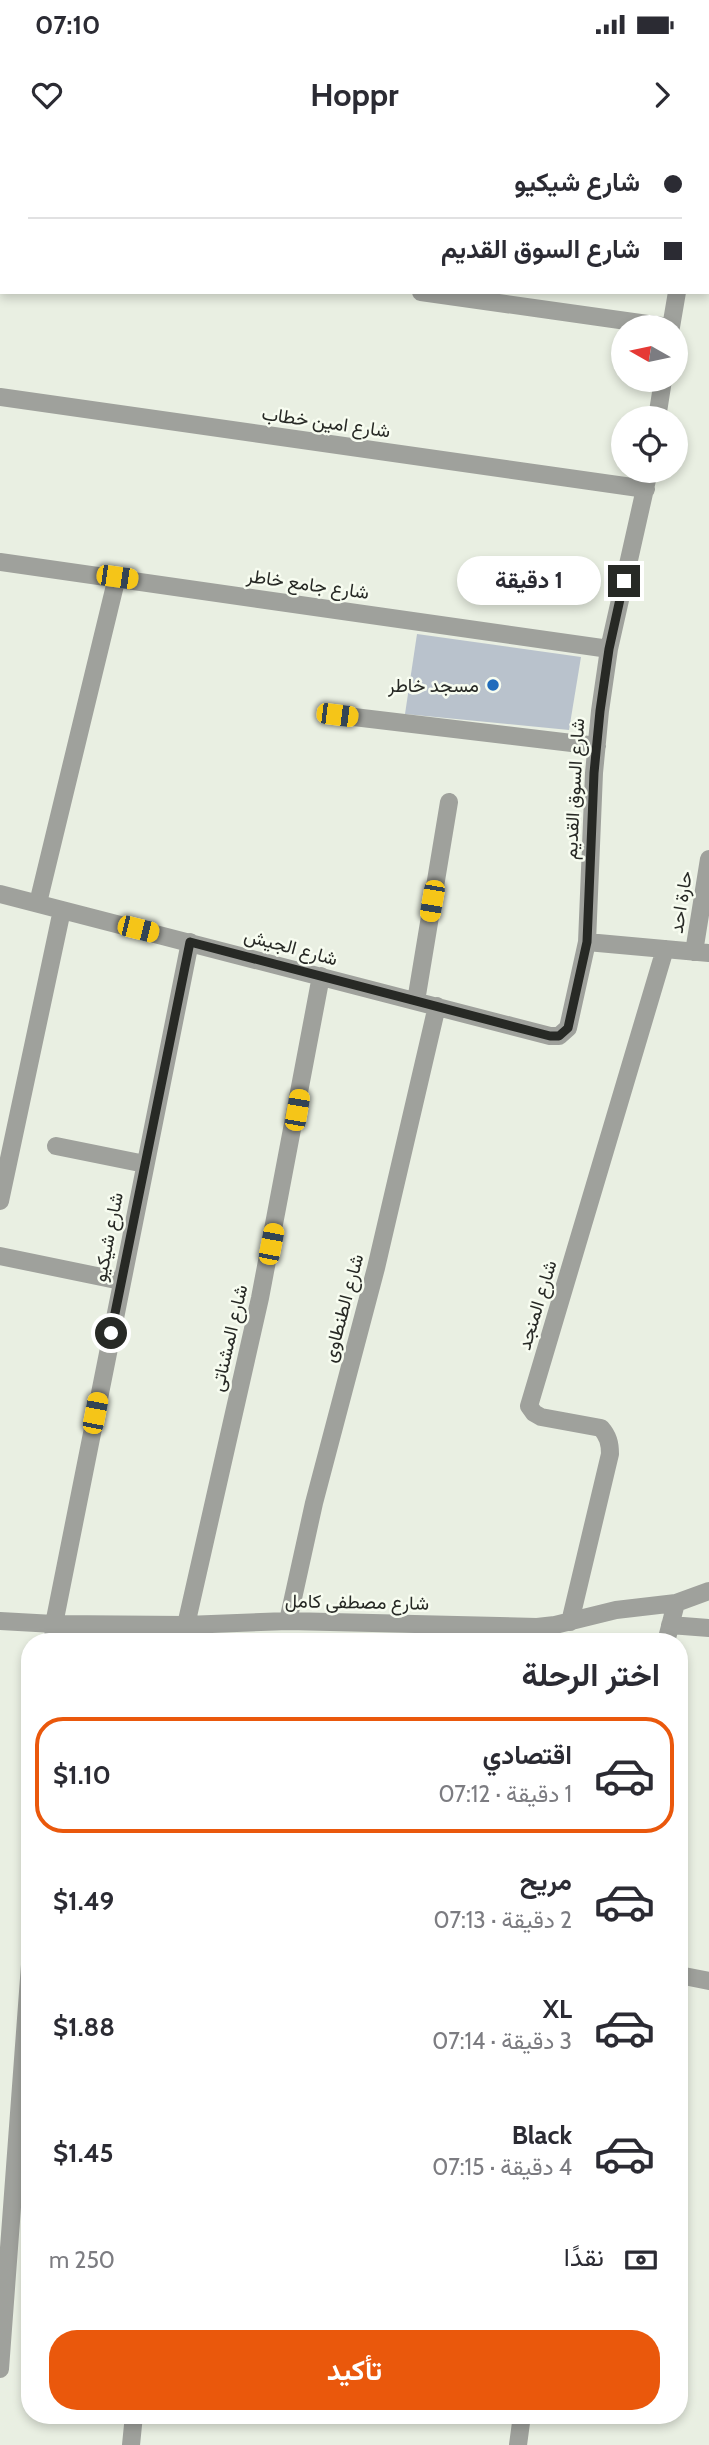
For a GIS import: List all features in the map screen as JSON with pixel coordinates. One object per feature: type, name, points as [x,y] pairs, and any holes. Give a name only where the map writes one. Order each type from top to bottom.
[{"type":"street","points":[[435,294],[611,319]]},
{"type":"street","points":[[672,315],[677,294]]},
{"type":"street","name":"شارع امين خطاب","points":[[0,397],[611,475]]},
{"type":"street","name":"شارع السوق القديم","points":[[568,1028],[587,942],[600,711],[609,649],[646,483]]},
{"type":"street","name":"شارع جامع خاطر","points":[[0,562],[609,649]]},
{"type":"street","points":[[38,904],[117,577]]},
{"type":"street","points":[[337,715],[597,746]]},
{"type":"street","points":[[416,1001],[449,802]]},
{"type":"street","name":"حارة احد","points":[[701,952],[709,859]]},
{"type":"street","name":"شارع الجيش","points":[[0,894],[550,1036],[559,1036],[568,1028]]},
{"type":"street","points":[[0,1201],[62,909]]},
{"type":"street","name":"شارع شيكيو","points":[[53,1633],[190,942]]},
{"type":"street","points":[[587,942],[701,952]]},
{"type":"street","name":"شارع المنجد","points":[[570,1622],[610,1444],[601,1428],[541,1417],[529,1406],[665,949]]},
{"type":"street","name":"شارع المشناتى","points":[[186,1625],[260,1298],[321,976]]},
{"type":"street","name":"شارع الطنطاوى","points":[[288,1620],[314,1503],[376,1268],[437,1006]]},
{"type":"street","points":[[56,1146],[145,1164]]},
{"type":"street","points":[[0,1256],[121,1280]]},
{"type":"street","name":"شارع مصطفى كامل","points":[[0,1621],[53,1633],[186,1625],[208,1633],[288,1620],[537,1627],[570,1622],[616,1609],[676,1603],[708,1586]]},
{"type":"street","points":[[676,1603],[668,1633],[709,1628]]},
{"type":"street","points":[[688,1977],[709,1981]]},
{"type":"street","points":[[0,2369],[9,2135],[21,2038]]},
{"type":"street","points":[[131,2445],[133,2424]]},
{"type":"street","points":[[518,2445],[522,2424]]},
{"type":"building","name":"مسجد خاطر","points":[[417,634],[581,657],[569,730],[405,714]]},
{"type":"place","name":"مسجد خاطر","points":[[493,685]]},
{"type":"route","points":[[111,1333],[190,942],[550,1036],[559,1036],[568,1028],[587,942],[594,773],[600,711],[609,649],[624,581]]}]
